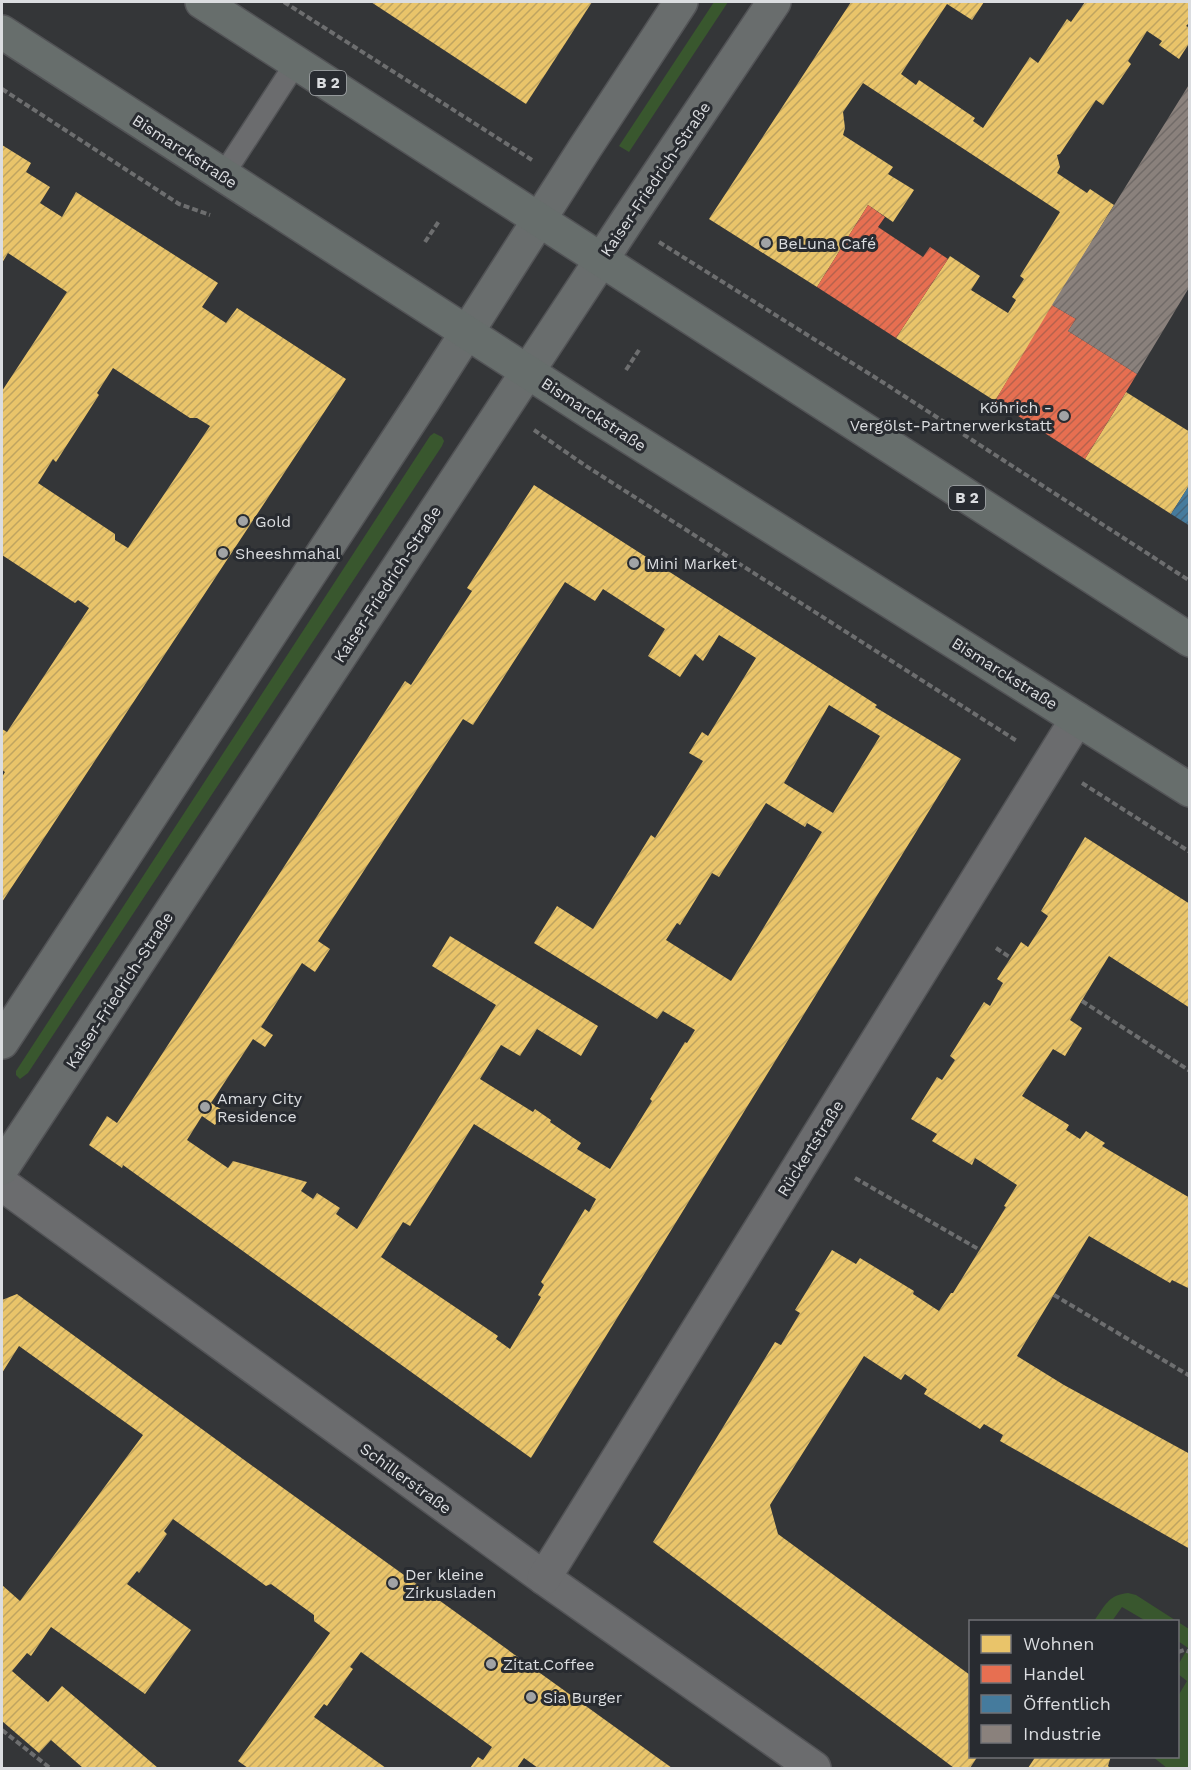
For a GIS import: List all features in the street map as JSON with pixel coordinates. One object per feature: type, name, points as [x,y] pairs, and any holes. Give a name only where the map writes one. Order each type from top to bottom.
[{"type":"main road","name":"B 2","points":[[202,2],[1190,640]]},
{"type":"main road","points":[[2,1042],[681,2]]},
{"type":"main road","name":"Kaiser-Friedrich-Straße","points":[[2,1168],[601,260],[774,2]]},
{"type":"main road","name":"Bismarckstraße","points":[[2,32],[527,372],[1190,790]]},
{"type":"street","name":"Rückertstraße","points":[[544,1578],[1077,719]]},
{"type":"street","name":"Schillerstraße","points":[[2,1184],[544,1578],[814,1768]]},
{"type":"lane","points":[[223,175],[296,63]]},
{"type":"path","points":[[284,2],[481,127]]},
{"type":"path","points":[[2,89],[179,204]]},
{"type":"path","points":[[425,242],[439,221]]},
{"type":"path","points":[[708,273],[884,383],[1190,581]]},
{"type":"path","points":[[626,370],[639,350]]},
{"type":"path","points":[[586,466],[992,725]]},
{"type":"path","points":[[1108,800],[1190,852]]},
{"type":"path","points":[[996,948],[1011,958]]},
{"type":"path","points":[[1082,1001],[1190,1071]]},
{"type":"path","points":[[855,1178],[980,1250]]},
{"type":"path","points":[[1054,1294],[1190,1376]]},
{"type":"path","points":[[2,1730],[51,1768]]},
{"type":"green space","points":[[714,2],[728,2],[629,152],[619,146]]},
{"type":"green space","points":[[434,433],[442,437],[444,441],[442,446],[28,1073],[20,1079],[16,1071]]},
{"type":"green space","points":[[1121,1594],[1136,1595],[1175,1620],[1144,1620],[1122,1607],[1113,1620],[1095,1620],[1111,1599]]},
{"type":"green space","points":[[1179,1623],[1189,1629],[1190,1765],[1187,1768],[1167,1768],[1154,1758],[1179,1758],[1179,1694],[1187,1681],[1179,1675],[1179,1663],[1188,1648],[1179,1642]]},
{"type":"building: Wohnen","points":[[371,2],[592,2],[526,104]]},
{"type":"building: Wohnen","points":[[851,2],[984,2],[972,20],[947,4],[901,74],[916,85],[919,80],[975,118],[973,121],[983,128],[1030,57],[1038,63],[1067,19],[1071,22],[1085,2],[1190,2],[1190,22],[1186,26],[1190,28],[1190,42],[1179,59],[1159,45],[1162,41],[1147,31],[1128,61],[1131,64],[1103,105],[1096,100],[1060,154],[1057,155],[1060,167],[1057,173],[1087,193],[1090,189],[1114,205],[995,401],[896,338],[950,256],[980,276],[971,290],[1008,313],[1016,300],[1012,297],[1024,279],[1020,276],[1060,212],[863,83],[843,112],[845,128],[843,135],[893,167],[888,174],[914,190],[893,222],[868,205],[817,287],[709,219]]},
{"type":"building: Wohnen","points":[[2,145],[31,163],[26,172],[50,187],[40,203],[62,217],[76,192],[218,283],[202,307],[226,323],[237,308],[346,379],[2,902],[2,777],[5,772],[2,770],[2,729],[7,732],[89,608],[78,600],[75,603],[2,555],[2,391],[67,292],[8,253],[2,263]],"holes":[[[113,368],[190,418],[197,418],[210,426],[128,548],[115,540],[115,534],[38,483],[53,459],[56,462],[99,395],[97,393]]]},
{"type":"building: Wohnen","points":[[1126,392],[1190,432],[1190,484],[1171,514],[1085,459]]},
{"type":"building: Wohnen","points":[[534,485],[877,705],[875,707],[961,759],[531,1458],[123,1165],[122,1168],[89,1145],[107,1116],[117,1123],[405,681],[411,685],[472,591],[467,588]],"holes":[[[565,582],[595,601],[603,589],[665,629],[648,656],[680,677],[695,654],[703,661],[719,635],[756,658],[708,736],[702,732],[689,753],[703,761],[655,838],[651,835],[593,929],[557,906],[534,943],[657,1019],[663,1011],[695,1030],[687,1043],[685,1042],[650,1099],[652,1101],[610,1169],[577,1149],[581,1143],[550,1122],[551,1120],[535,1109],[533,1112],[480,1079],[501,1045],[520,1056],[537,1029],[581,1056],[598,1026],[450,936],[432,966],[496,1005],[357,1229],[336,1214],[340,1208],[317,1193],[313,1199],[301,1191],[307,1182],[233,1161],[228,1168],[187,1140],[202,1116],[215,1125],[224,1111],[211,1103],[253,1039],[265,1047],[273,1035],[261,1027],[302,963],[315,972],[330,949],[318,941],[463,719],[473,725]],[[829,705],[880,736],[833,813],[784,783]],[[766,803],[805,827],[807,823],[822,832],[731,981],[666,940],[677,923],[680,925],[712,873],[719,877]],[[474,1124],[596,1199],[589,1212],[585,1209],[541,1282],[544,1285],[538,1295],[541,1297],[510,1349],[496,1339],[498,1336],[381,1257],[403,1222],[410,1226]]]},
{"type":"building: Wohnen","points":[[1085,837],[1190,904],[1190,1008],[1109,956],[1070,1020],[1082,1028],[1065,1056],[1053,1049],[1022,1096],[1069,1125],[1066,1130],[1080,1139],[1086,1131],[1105,1143],[1102,1146],[1190,1198],[1190,1289],[1172,1280],[1170,1283],[1089,1236],[1017,1356],[1064,1385],[1190,1454],[1190,1549],[1000,1441],[1003,1435],[984,1424],[980,1429],[924,1394],[927,1389],[905,1374],[901,1380],[864,1356],[770,1505],[778,1534],[969,1674],[969,1758],[977,1758],[970,1768],[954,1768],[653,1542],[775,1342],[781,1345],[800,1313],[795,1310],[832,1250],[856,1264],[860,1258],[914,1291],[913,1294],[939,1311],[953,1293],[1006,1207],[1004,1206],[1017,1185],[975,1158],[972,1165],[932,1141],[937,1134],[911,1119],[937,1077],[942,1080],[955,1060],[950,1056],[984,1002],[990,1006],[1003,983],[997,979],[1021,942],[1028,947],[1048,916],[1041,911]]},
{"type":"building: Wohnen","points":[[17,1294],[672,1768],[538,1768],[524,1758],[517,1768],[470,1768],[478,1757],[483,1760],[492,1747],[361,1652],[350,1667],[353,1669],[327,1706],[324,1704],[314,1717],[386,1768],[248,1768],[238,1761],[330,1633],[314,1621],[314,1615],[271,1584],[266,1586],[173,1519],[164,1531],[167,1534],[139,1573],[137,1571],[127,1584],[191,1630],[145,1694],[51,1627],[31,1656],[27,1653],[12,1671],[48,1702],[62,1686],[158,1768],[83,1768],[51,1740],[39,1753],[2,1721],[2,1585],[20,1601],[143,1435],[19,1346],[2,1373],[2,1300]]},
{"type":"building: Wohnen","points":[[1035,1758],[1110,1758],[1108,1766],[1110,1768],[1028,1768]]},
{"type":"building: Handel","points":[[868,205],[885,217],[878,227],[923,257],[930,247],[948,259],[896,338],[817,287]]},
{"type":"building: Handel","points":[[1052,305],[1076,319],[1068,331],[1137,374],[1085,459],[995,401]]},
{"type":"building: Öffentlich","points":[[1190,484],[1190,526],[1171,514]]},
{"type":"building: Industrie","points":[[1190,83],[1190,286],[1137,374],[1068,331],[1076,319],[1052,305]]},
{"type":"place","name":"BeLuna Café","points":[[766,243]]},
{"type":"place","name":"Köhrich - Vergölst-Partnerwerkstatt","points":[[1064,416]]},
{"type":"place","name":"Gold","points":[[243,521]]},
{"type":"place","name":"Sheeshmahal","points":[[223,553]]},
{"type":"place","name":"Mini Market","points":[[634,563]]},
{"type":"place","name":"Amary City Residence","points":[[205,1107]]},
{"type":"place","name":"Der kleine Zirkusladen","points":[[393,1583]]},
{"type":"place","name":"Zitat.Coffee","points":[[491,1664]]},
{"type":"place","name":"Sia Burger","points":[[531,1697]]}]
